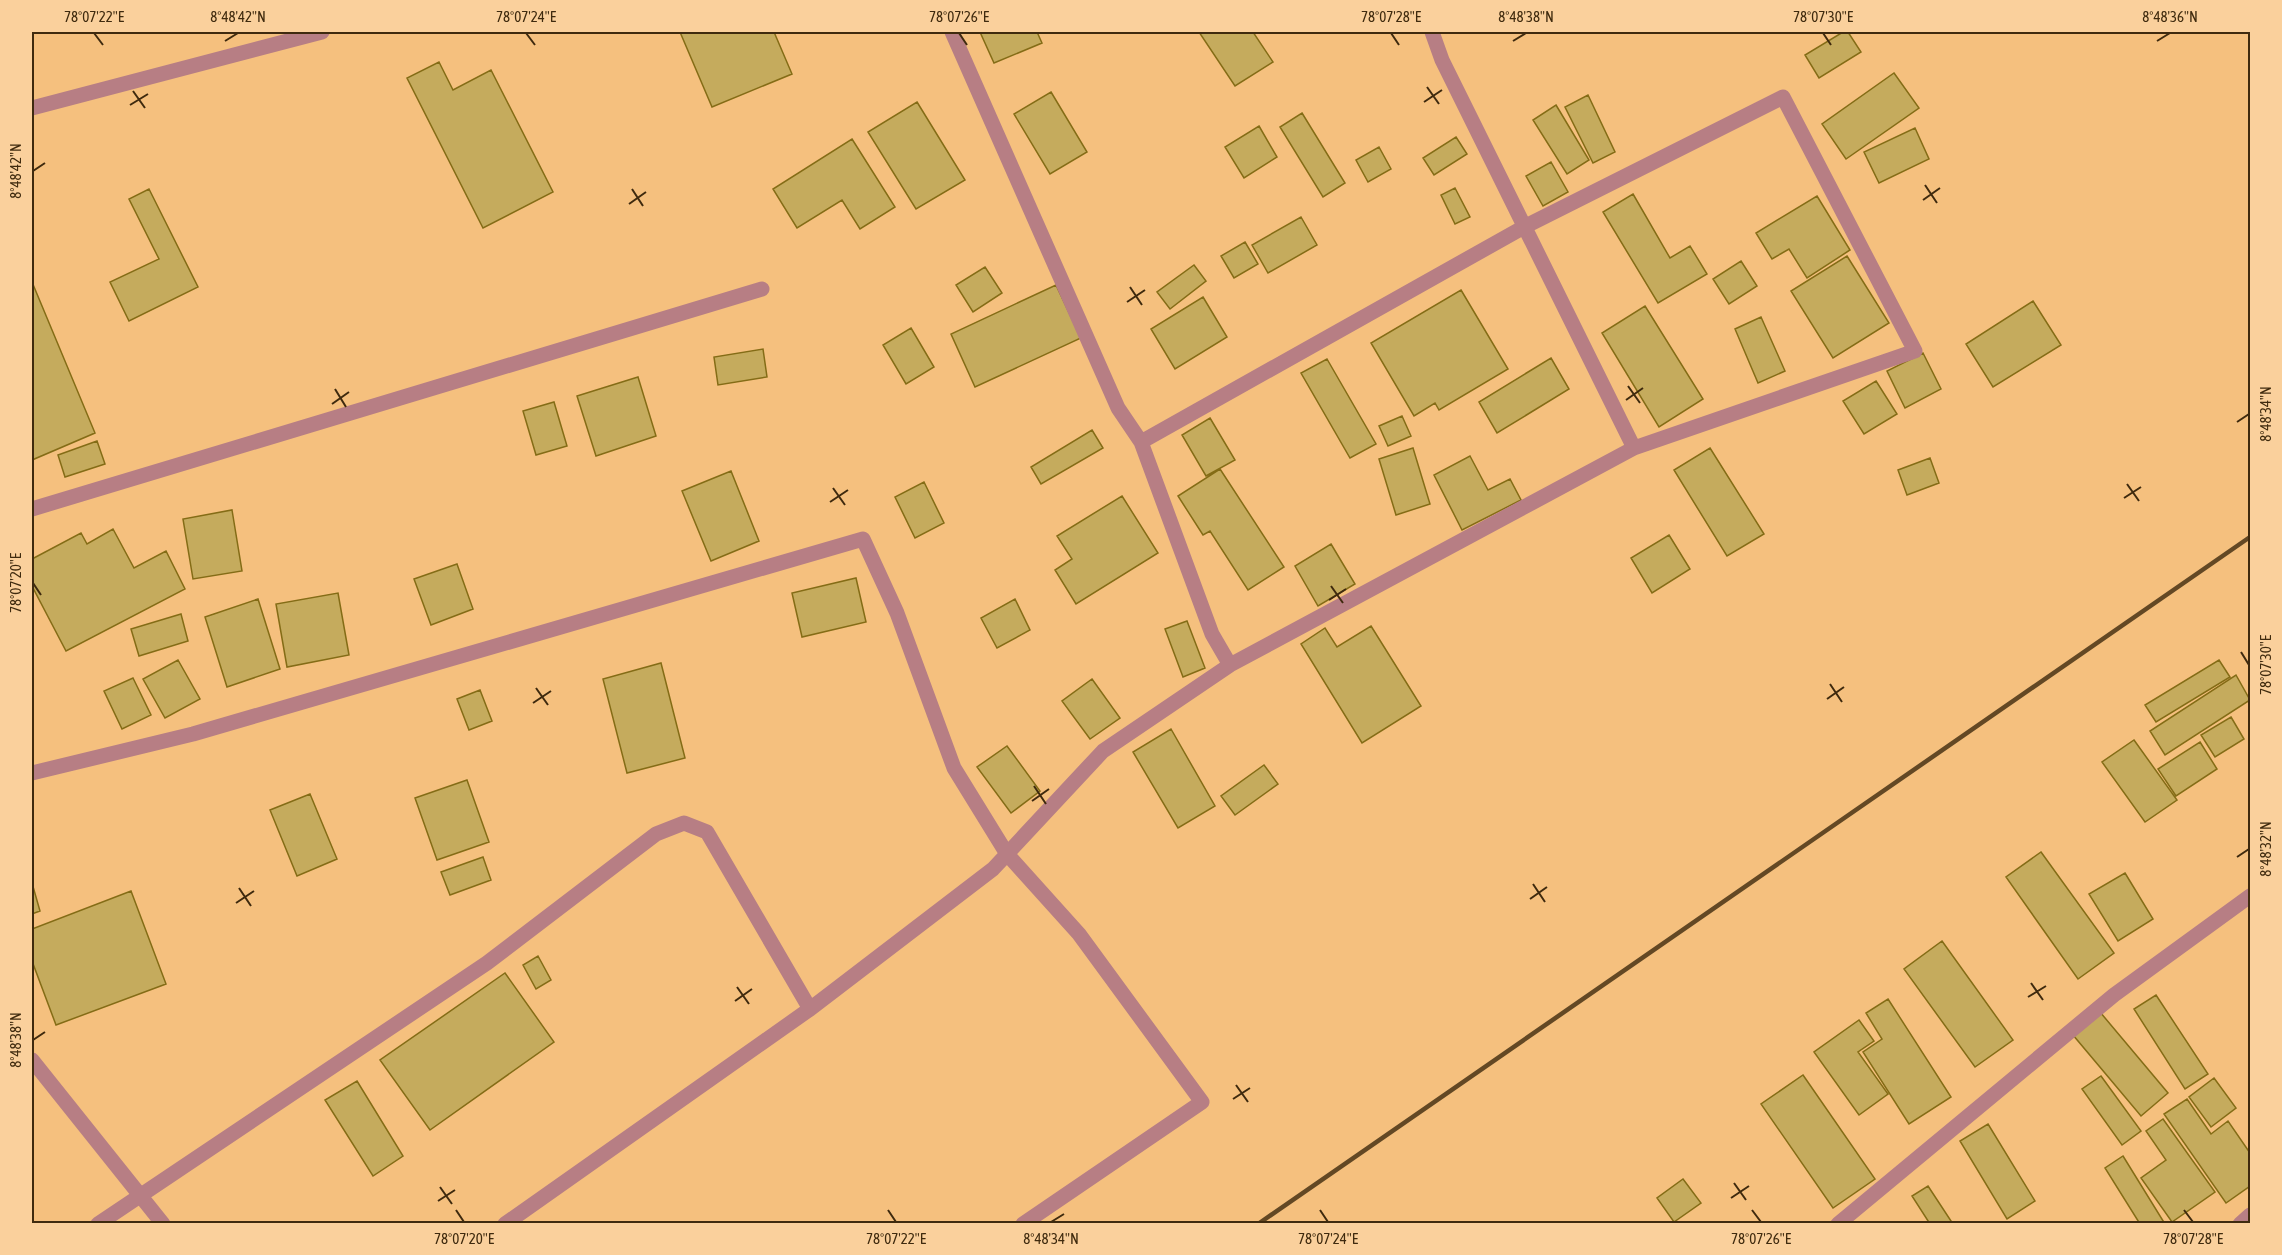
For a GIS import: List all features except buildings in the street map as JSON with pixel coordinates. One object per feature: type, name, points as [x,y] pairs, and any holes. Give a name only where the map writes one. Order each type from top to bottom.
[{"type":"street","points":[[32,108],[322,32]]},
{"type":"street","points":[[952,32],[1118,408],[1141,442],[1212,634],[1230,665]]},
{"type":"street","points":[[1432,32],[1442,60],[1634,448]]},
{"type":"street","points":[[506,1224],[810,1009],[993,869],[1103,750],[1230,665],[1634,448],[1915,351],[1783,97],[1524,227],[1141,442]]},
{"type":"street","points":[[32,508],[762,289]]},
{"type":"street","points":[[32,773],[193,734],[863,539],[897,613],[954,768],[1007,854],[1079,934],[1202,1102],[1023,1224]]},
{"type":"street","points":[[98,1224],[487,963],[656,834],[684,823],[707,832],[727,870],[810,1009]]},
{"type":"street","points":[[1838,1224],[2114,995],[2250,896]]},
{"type":"street","points":[[32,1060],[163,1224]]},
{"type":"street","points":[[2240,1224],[2250,1215]]},
{"type":"railway","points":[[1258,1224],[2250,537]]}]
